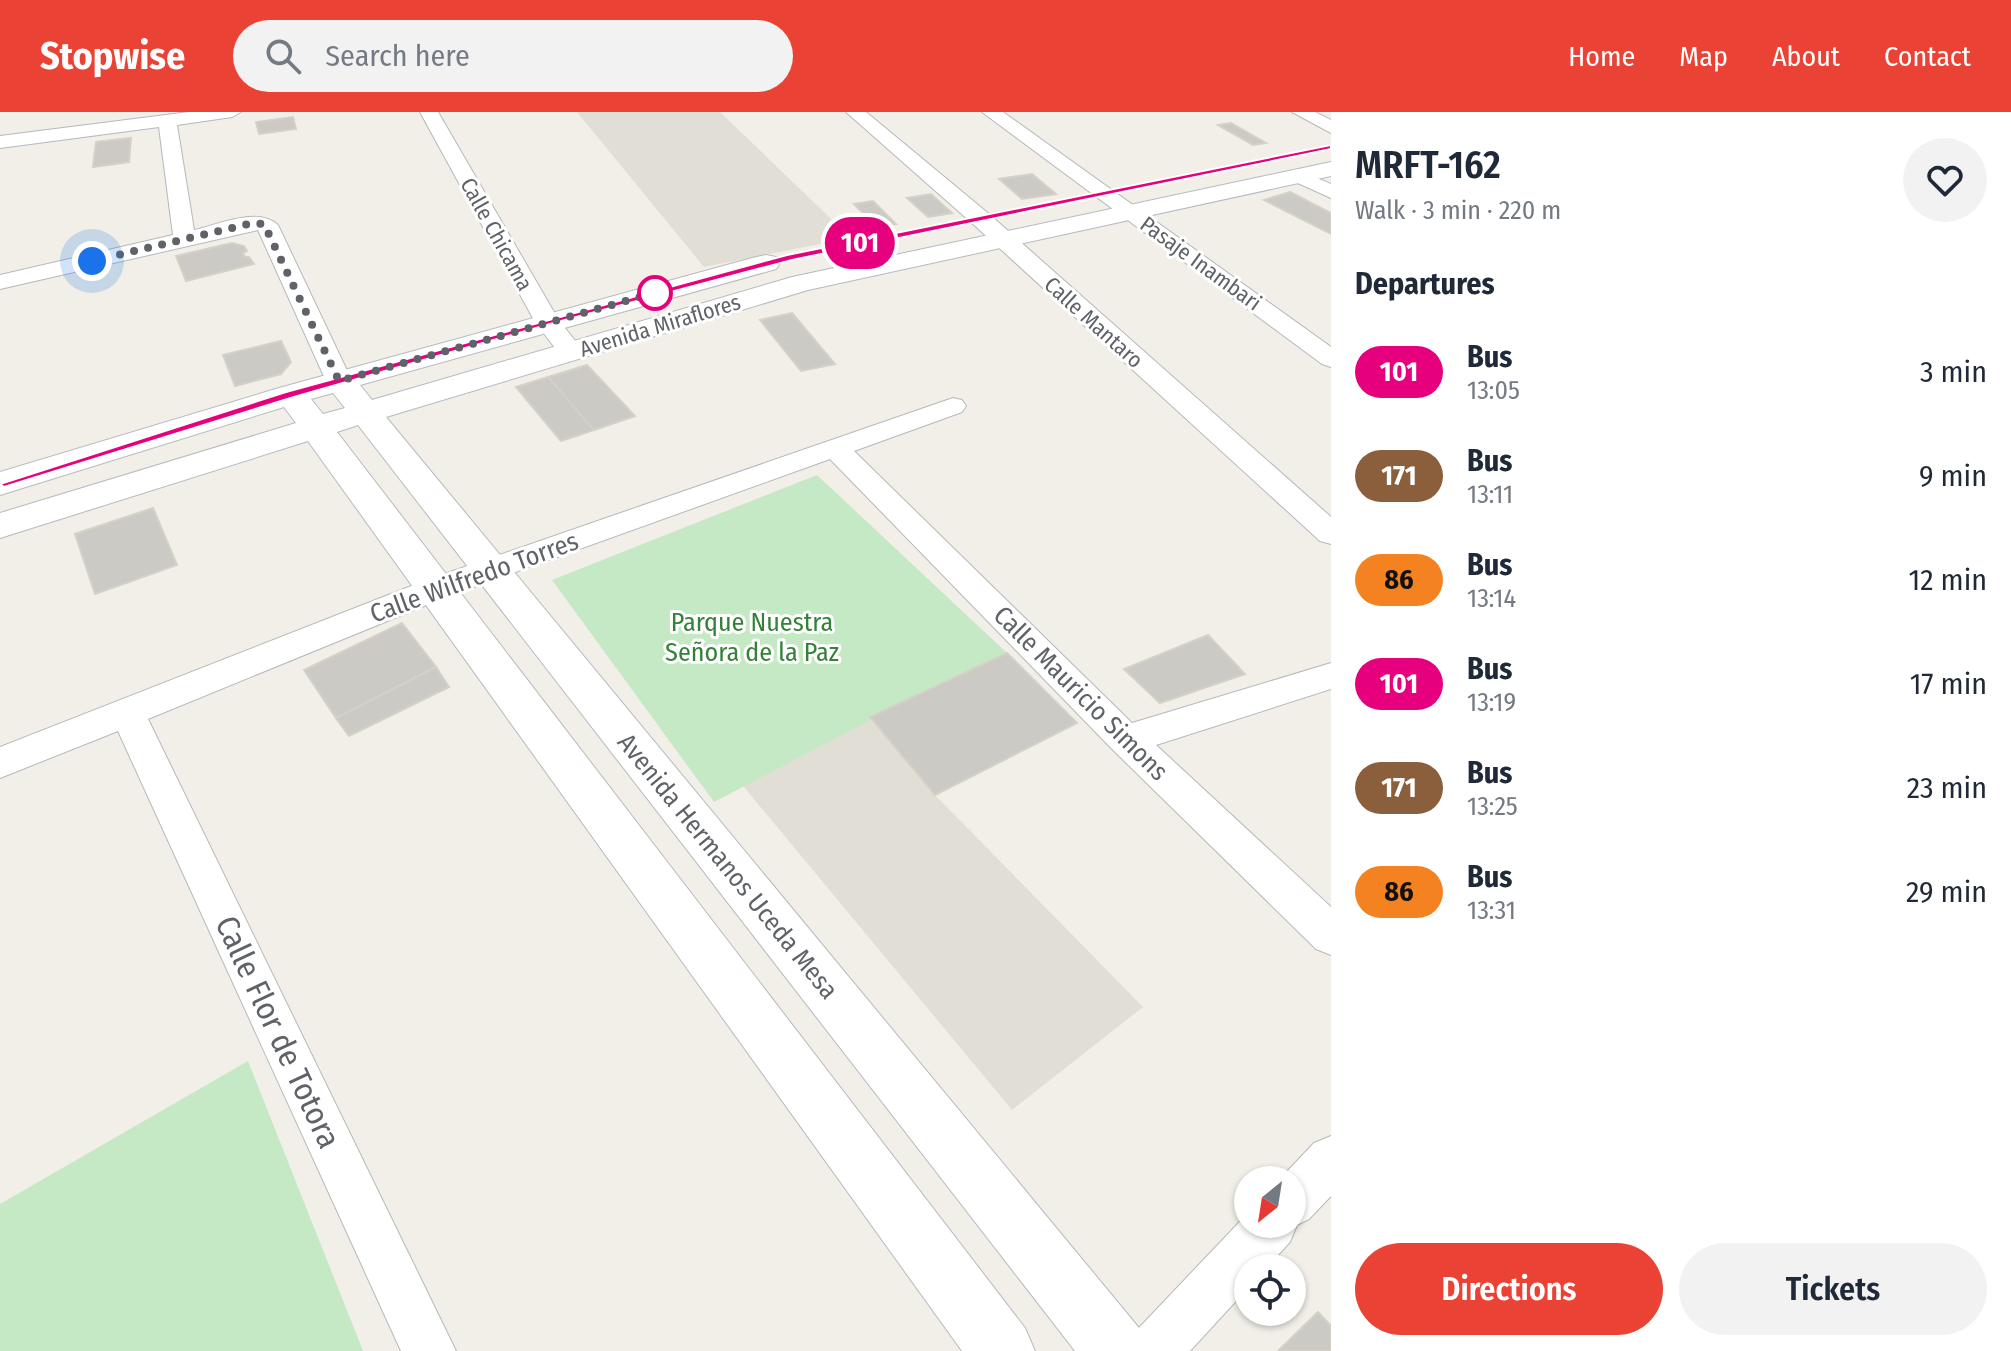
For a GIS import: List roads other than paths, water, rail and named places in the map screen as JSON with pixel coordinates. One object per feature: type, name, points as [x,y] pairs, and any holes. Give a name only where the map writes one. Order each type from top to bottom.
[{"type":"main road","name":"Avenida Miraflores","points":[[0,484],[352,397],[571,352],[1105,193],[1331,147]]},
{"type":"main road","name":"Avenida Miraflores","points":[[864,242],[1131,211],[1331,169]]},
{"type":"main road","name":"Avenida Miraflores","points":[[352,397],[547,322],[791,257]]},
{"type":"main road","name":"Avenida Hermanos Uceda Mesa","points":[[352,397],[1116,1351]]},
{"type":"main road","name":"Avenida Miraflores","points":[[0,526],[304,411]]},
{"type":"main road","points":[[304,411],[1002,1351]]},
{"type":"street","points":[[0,142],[232,112]]},
{"type":"street","name":"Calle Chicama","points":[[429,112],[547,322],[571,352]]},
{"type":"street","name":"Calle Mantaro","points":[[855,112],[991,229],[1331,534]]},
{"type":"street","name":"Pasaje Inambari","points":[[991,112],[1331,359]]},
{"type":"street","points":[[1301,112],[1331,127]]},
{"type":"street","points":[[167,120],[185,239]]},
{"type":"street","points":[[1298,176],[1331,192]]},
{"type":"street","points":[[0,282],[253,223],[264,224],[352,397]]},
{"type":"street","name":"Calle Wilfredo Torres","points":[[0,763],[435,589],[953,406]]},
{"type":"street","name":"Calle Mauricio Simons","points":[[835,448],[1126,740],[1331,935]]},
{"type":"street","points":[[1126,740],[1331,676]]},
{"type":"street","name":"Calle Flor de Totora","points":[[127,712],[429,1351]]},
{"type":"street","points":[[1306,1187],[1331,1160]]},
{"type":"street","points":[[1154,1351],[1259,1238]]},
{"type":"park label","name":"Parque Nuestra Señora de la Paz","points":[[752,637]]}]
